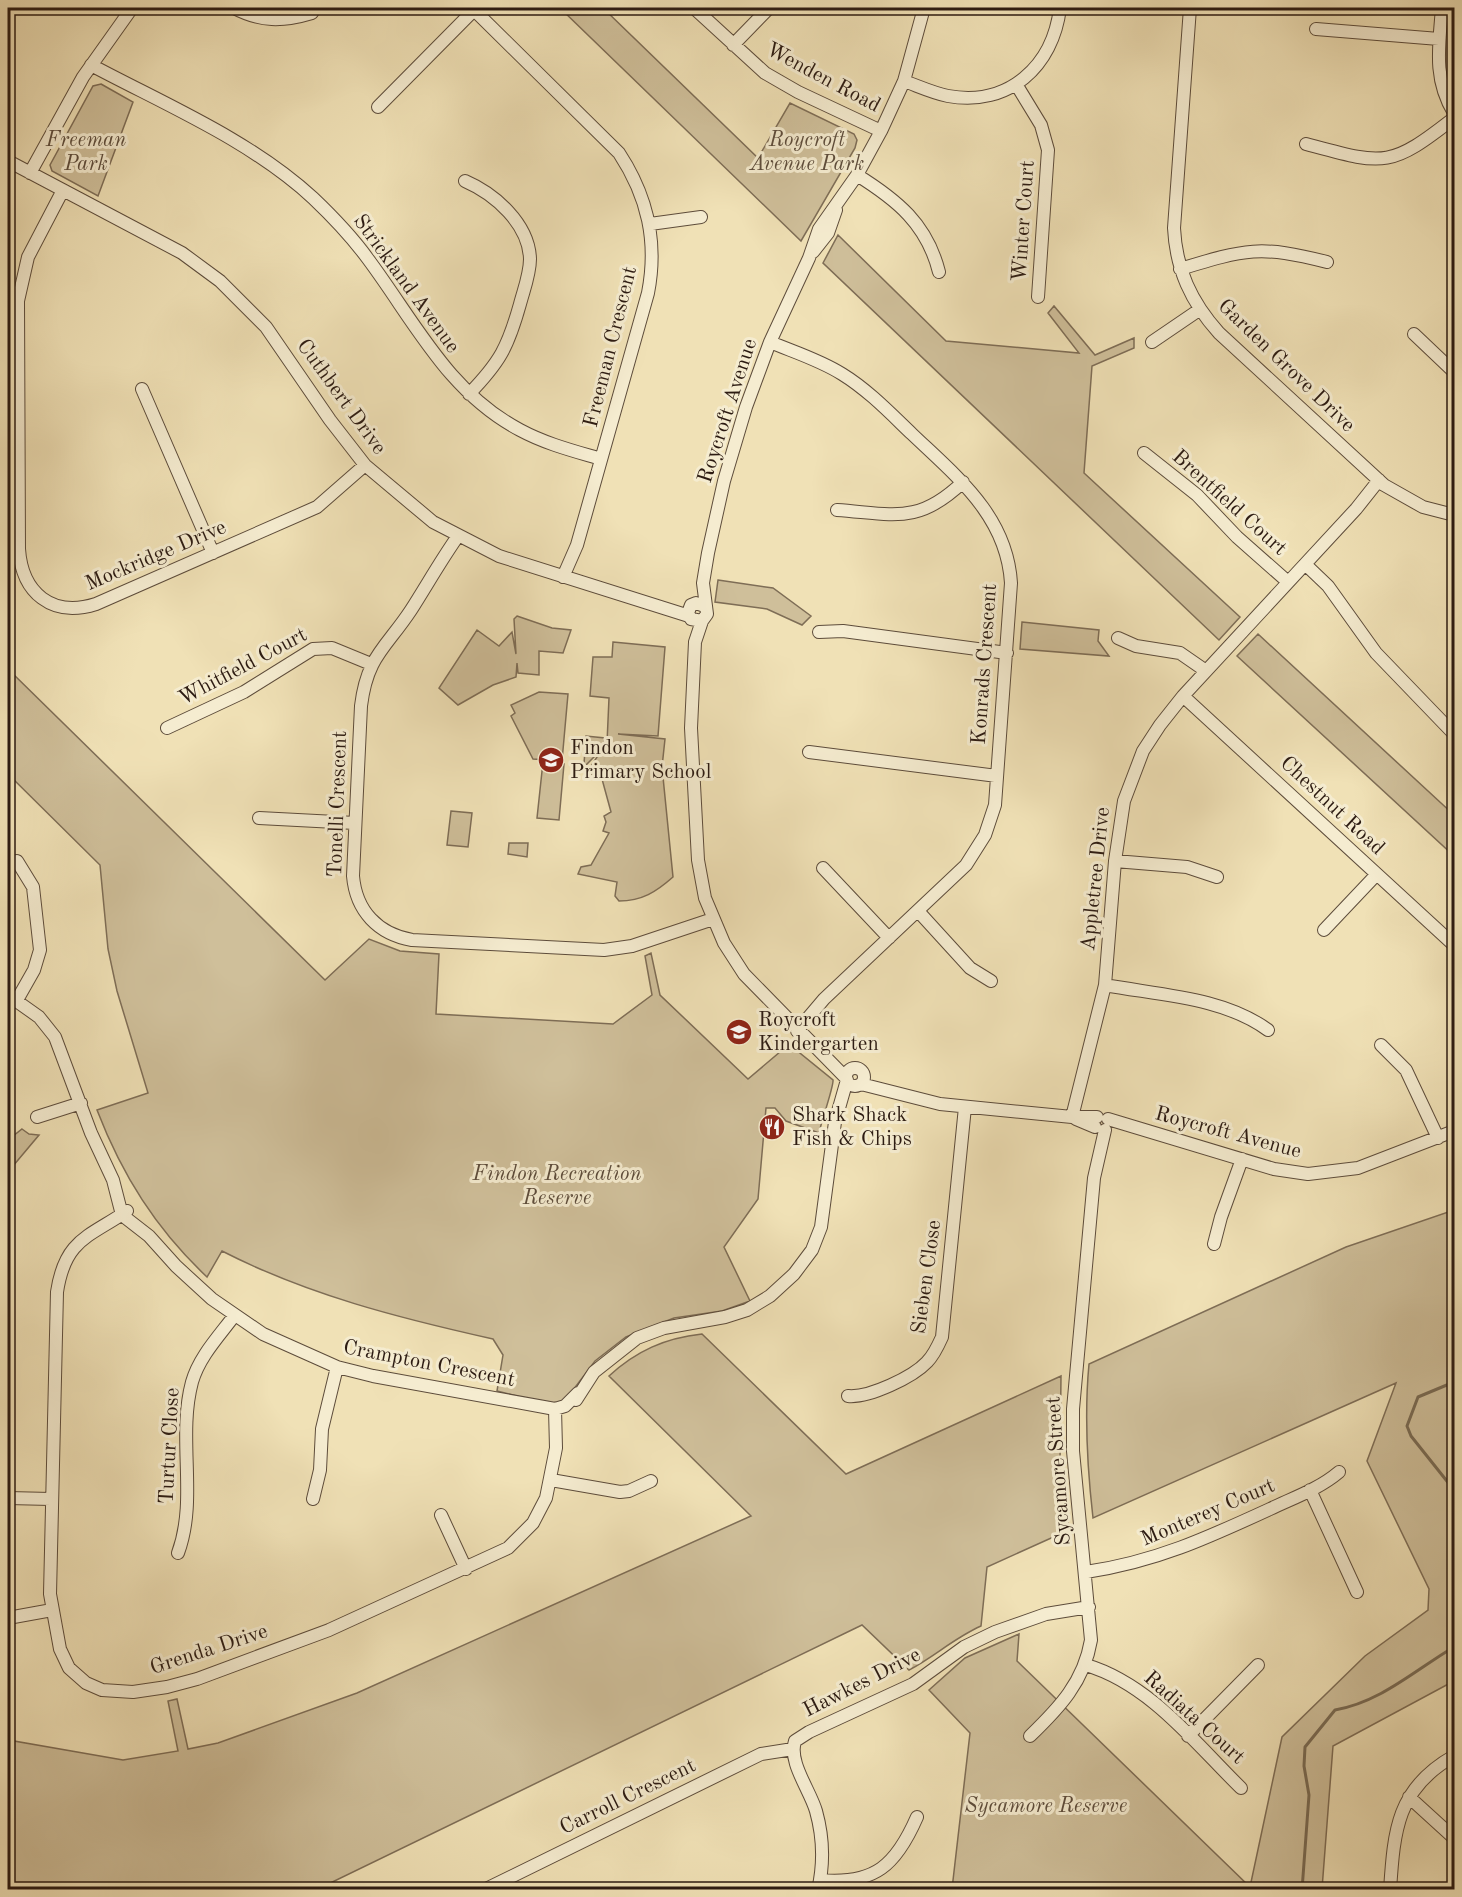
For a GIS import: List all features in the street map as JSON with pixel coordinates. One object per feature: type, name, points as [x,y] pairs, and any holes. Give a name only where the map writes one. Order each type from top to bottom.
[{"type":"street","points":[[30,173],[91,65],[132,8]]},
{"type":"street","points":[[234,8],[257,18],[279,21],[312,14]]},
{"type":"street","name":"Wenden Road","points":[[694,8],[733,45],[778,81],[881,131]]},
{"type":"street","points":[[733,45],[769,8]]},
{"type":"street","name":"Roycroft Avenue","points":[[924,8],[904,81],[881,131],[839,204],[819,229],[809,258],[770,342],[746,407],[724,481],[704,582],[694,612],[691,728],[696,843],[701,880],[712,916],[724,943],[744,974],[794,1028],[830,1061],[854,1078],[874,1081],[903,1096],[965,1107],[1072,1117],[1101,1125],[1129,1126],[1290,1172],[1326,1173],[1367,1166],[1455,1131]]},
{"type":"street","points":[[904,81],[958,97],[990,95],[1016,84],[1030,73],[1044,56],[1054,38],[1060,8]]},
{"type":"street","name":"Garden Grove Drive","points":[[1190,8],[1174,242],[1180,269],[1199,310],[1235,348],[1381,482],[1423,507],[1455,515]]},
{"type":"street","points":[[1442,8],[1438,65],[1441,86],[1455,113]]},
{"type":"street","points":[[378,107],[473,9]]},
{"type":"street","name":"Freeman Crescent","points":[[473,9],[619,153],[636,180],[650,224],[652,262],[649,285],[567,578]]},
{"type":"street","points":[[1316,29],[1439,39]]},
{"type":"street","name":"Strickland Avenue","points":[[91,65],[247,150],[311,197],[366,256],[442,366],[469,394],[520,430],[557,446],[601,459]]},
{"type":"street","name":"Winter Court","points":[[1016,84],[1041,125],[1048,150],[1038,297]]},
{"type":"street","points":[[1306,144],[1366,159],[1386,159],[1415,148],[1455,118]]},
{"type":"street","name":"Cuthbert Drive","points":[[8,161],[182,253],[204,267],[234,293],[266,327],[336,429],[365,465],[406,501],[454,534],[499,556],[670,608],[694,612]]},
{"type":"street","points":[[857,175],[910,213],[931,245],[939,272]]},
{"type":"street","points":[[465,181],[487,192],[518,224],[527,242],[530,260],[527,280],[507,348],[493,369],[469,394]]},
{"type":"street","name":"Mockridge Drive","points":[[63,190],[28,257],[18,301],[19,549],[25,578],[36,593],[52,604],[63,607],[86,607],[317,507],[365,465]]},
{"type":"street","points":[[650,224],[701,217]]},
{"type":"street","points":[[1180,269],[1252,250],[1277,251],[1327,262]]},
{"type":"street","points":[[1152,342],[1199,310]]},
{"type":"street","points":[[1414,334],[1455,372]]},
{"type":"street","name":"Konrads Crescent","points":[[770,342],[823,364],[855,383],[963,482],[985,507],[1007,554],[1011,591],[997,776],[991,821],[978,848],[961,871],[794,1028]]},
{"type":"street","points":[[142,389],[213,553]]},
{"type":"street","name":"Brentfield Court","points":[[1144,453],[1197,495],[1237,537],[1288,582]]},
{"type":"street","points":[[837,510],[903,515],[918,513],[941,502],[963,482]]},
{"type":"street","name":"Appletree Drive","points":[[1072,1117],[1106,985],[1115,861],[1124,801],[1135,766],[1160,725],[1183,696],[1381,482]]},
{"type":"street","name":"Tonelli Crescent","points":[[454,534],[411,609],[382,644],[371,664],[361,706],[353,876],[356,896],[368,918],[385,932],[403,939],[604,950],[632,946],[712,916]]},
{"type":"street","points":[[1305,564],[1328,586],[1376,653],[1455,734]]},
{"type":"street","points":[[819,632],[843,631],[1007,653]]},
{"type":"street","points":[[1118,638],[1136,646],[1180,653],[1206,671]]},
{"type":"street","name":"Whitfield Court","points":[[167,728],[244,692],[313,649],[332,648],[371,664]]},
{"type":"street","name":"Chestnut Road","points":[[1183,696],[1455,945]]},
{"type":"street","points":[[809,753],[997,776]]},
{"type":"street","points":[[259,818],[355,823]]},
{"type":"street","points":[[17,861],[33,887],[40,950],[34,970],[12,997],[39,1017],[55,1037],[125,1213]]},
{"type":"street","points":[[1115,861],[1187,867],[1217,877]]},
{"type":"street","points":[[823,868],[889,938]]},
{"type":"street","points":[[1324,930],[1377,874]]},
{"type":"street","points":[[918,911],[970,968],[991,981]]},
{"type":"street","points":[[1106,985],[1189,999],[1242,1015],[1268,1030]]},
{"type":"street","points":[[1381,1045],[1406,1070],[1438,1138]]},
{"type":"street","points":[[556,1413],[578,1394],[601,1365],[637,1338],[664,1328],[725,1317],[747,1310],[770,1296],[794,1274],[812,1250],[821,1227],[835,1122],[841,1102],[854,1078]]},
{"type":"street","points":[[37,1117],[81,1103]]},
{"type":"street","name":"Sieben Close","points":[[848,1396],[871,1393],[912,1374],[928,1362],[942,1337],[965,1107]]},
{"type":"street","name":"Sycamore Street","points":[[1030,1736],[1071,1692],[1086,1665],[1091,1640],[1073,1451],[1072,1409],[1101,1125]]},
{"type":"street","points":[[1214,1244],[1221,1216],[1242,1159]]},
{"type":"street","name":"Crampton Crescent","points":[[125,1213],[188,1278],[234,1316],[285,1346],[337,1367],[529,1404],[556,1413]]},
{"type":"street","name":"Grenda Drive","points":[[125,1213],[82,1239],[67,1258],[58,1281],[49,1573],[52,1610],[60,1649],[76,1675],[102,1690],[146,1691],[197,1679],[329,1630],[508,1548],[525,1533],[540,1512],[551,1480],[556,1448],[562,1431],[556,1413]]},
{"type":"street","name":"Turtur Close","points":[[178,1554],[185,1525],[189,1405],[192,1382],[202,1360],[234,1316]]},
{"type":"street","points":[[313,1499],[320,1470],[322,1429],[337,1367]]},
{"type":"street","name":"Monterey Court","points":[[1086,1572],[1137,1563],[1188,1547],[1310,1490],[1340,1472]]},
{"type":"street","points":[[551,1480],[620,1492],[629,1491],[651,1481]]},
{"type":"street","points":[[1310,1490],[1357,1592]]},
{"type":"street","points":[[8,1498],[51,1499]]},
{"type":"street","points":[[441,1515],[466,1569]]},
{"type":"street","name":"Hawkes Drive","points":[[819,1885],[822,1848],[817,1813],[793,1749],[799,1737],[913,1683],[964,1647],[987,1636],[1046,1614],[1089,1607]]},
{"type":"street","points":[[8,1618],[52,1610]]},
{"type":"street","name":"Radiata Court","points":[[1086,1665],[1110,1673],[1142,1693],[1241,1788]]},
{"type":"street","points":[[1188,1736],[1258,1665]]},
{"type":"street","name":"Carroll Crescent","points":[[484,1890],[761,1754],[793,1749]]},
{"type":"street","points":[[1390,1890],[1395,1832],[1409,1797],[1426,1775],[1455,1756]]},
{"type":"street","points":[[1409,1797],[1455,1838]]},
{"type":"street","points":[[819,1885],[856,1880],[879,1871],[898,1854],[917,1817]]},
{"type":"green space","name":"Roycroft Avenue Park","points":[[560,8],[603,8],[758,158],[790,103],[854,134],[857,140],[855,148],[801,241]]},
{"type":"green space","name":"Freeman Park","points":[[101,84],[133,102],[98,196],[52,171],[50,165],[93,86]]},
{"type":"green space","points":[[838,235],[946,341],[1079,353],[1048,313],[1054,306],[1095,355],[1134,338],[1134,348],[1092,366],[1084,473],[1240,617],[1219,640],[823,263]]},
{"type":"green space","points":[[718,580],[773,588],[811,616],[802,625],[767,609],[715,602]]},
{"type":"green space","points":[[517,616],[552,628],[571,630],[563,653],[539,651],[539,675],[518,673],[517,663],[516,677],[493,685],[458,705],[439,688],[477,630],[499,646],[512,632],[516,654],[514,619]]},
{"type":"green space","points":[[1022,622],[1099,630],[1098,641],[1109,656],[1020,649]]},
{"type":"green space","points":[[1258,634],[1454,815],[1454,856],[1237,656]]},
{"type":"green space","points":[[613,642],[665,647],[658,736],[618,734],[665,739],[662,767],[673,877],[655,891],[635,899],[619,901],[615,896],[617,882],[578,874],[581,867],[591,865],[609,833],[603,831],[606,822],[604,816],[611,812],[602,779],[590,773],[589,769],[607,743],[609,698],[590,696],[593,657],[612,657]]},
{"type":"green space","name":"Findon Recreation Reserve","points":[[8,669],[325,980],[369,939],[400,951],[439,954],[436,1014],[613,1024],[652,995],[645,956],[651,953],[660,995],[748,1079],[781,1051],[785,1041],[833,1080],[819,1133],[786,1121],[775,1108],[766,1108],[758,1199],[724,1247],[750,1301],[722,1311],[674,1318],[626,1337],[595,1361],[564,1402],[552,1405],[497,1391],[503,1355],[493,1339],[354,1304],[254,1267],[222,1251],[207,1277],[172,1240],[142,1200],[118,1157],[97,1110],[148,1093],[117,991],[108,949],[100,865],[8,774]]},
{"type":"green space","points":[[539,692],[568,694],[562,761],[533,759],[511,716],[515,713],[511,705]]},
{"type":"green space","points":[[586,736],[605,738],[603,748],[586,765],[584,764]]},
{"type":"green space","points":[[543,762],[564,764],[559,820],[537,818]]},
{"type":"green space","points":[[451,811],[472,813],[468,847],[447,845]]},
{"type":"green space","points":[[509,843],[528,843],[527,857],[508,854]]},
{"type":"green space","points":[[22,1129],[29,1134],[39,1135],[8,1172],[8,1140]]},
{"type":"green space","name":"Sycamore Reserve","points":[[1454,1210],[1454,1681],[1333,1746],[1322,1889],[952,1889],[970,1733],[929,1690],[965,1658],[1019,1634],[1017,1661],[1250,1887],[1282,1737],[1365,1656],[1428,1610],[1429,1589],[1367,1461],[1396,1383],[1093,1518],[1087,1441],[1089,1364],[1346,1247]]},
{"type":"green space","points":[[702,1334],[846,1474],[1061,1376],[1060,1462],[1069,1530],[987,1567],[981,1626],[909,1670],[862,1625],[318,1889],[8,1889],[8,1740],[123,1760],[178,1751],[168,1701],[177,1699],[188,1749],[218,1743],[357,1693],[751,1516],[609,1376],[630,1359],[663,1342]]},
{"type":"waterway","points":[[1454,1382],[1418,1397],[1407,1426],[1411,1436],[1454,1490]]},
{"type":"waterway","points":[[1302,1890],[1309,1795],[1304,1766],[1305,1747],[1335,1710],[1352,1706],[1383,1693],[1454,1647]]},
{"type":"place","name":"Findon Primary School","points":[[551,760]]},
{"type":"place","name":"Roycroft Kindergarten","points":[[739,1032]]},
{"type":"place","name":"Shark Shack Fish & Chips","points":[[772,1127]]}]
